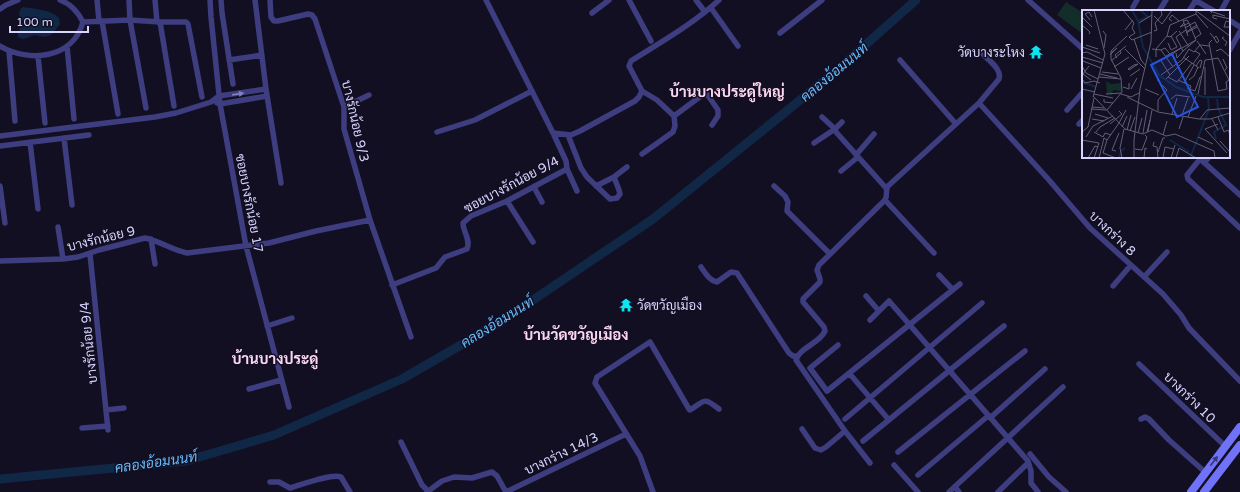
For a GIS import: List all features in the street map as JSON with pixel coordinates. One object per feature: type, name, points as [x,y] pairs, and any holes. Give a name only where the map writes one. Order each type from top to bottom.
[{"type":"main road","points":[[1191,492],[1240,427]]},
{"type":"main road","points":[[1204,492],[1240,445]]},
{"type":"main road","points":[[1229,459],[1240,450]]},
{"type":"street","points":[[2,5],[18,0]]},
{"type":"street","points":[[0,46],[9,51],[20,54],[38,56],[61,50],[67,46],[77,37],[83,22],[74,8],[67,2],[60,0]]},
{"type":"street","points":[[97,0],[118,114]]},
{"type":"street","points":[[129,0],[130,20],[146,108]]},
{"type":"street","points":[[155,0],[174,106]]},
{"type":"street","name":"ซอยบางรักน้อย 17","points":[[210,0],[220,104],[246,246],[266,326],[289,407]]},
{"type":"street","points":[[221,0],[233,84]]},
{"type":"street","points":[[255,0],[267,93],[281,183]]},
{"type":"street","name":"บางรักน้อย 9/3","points":[[270,0],[271,17],[274,21],[308,14],[312,15],[315,19],[344,107],[344,129],[370,220],[411,337]]},
{"type":"street","name":"ซอยบางรักน้อย 9/4","points":[[392,285],[436,268],[445,257],[467,248],[469,244],[463,223],[469,217],[507,201],[567,170],[566,161],[553,133],[486,0]]},
{"type":"street","points":[[592,13],[610,0]]},
{"type":"street","points":[[629,0],[651,40]]},
{"type":"street","points":[[696,0],[705,12]]},
{"type":"street","points":[[642,154],[673,132],[675,126],[674,116],[657,100],[642,91],[629,66],[631,60],[682,29],[711,8],[719,0]]},
{"type":"street","points":[[780,33],[822,0]]},
{"type":"street","points":[[1028,0],[1082,48]]},
{"type":"street","points":[[1133,7],[1137,0]]},
{"type":"street","points":[[1160,10],[1166,0]]},
{"type":"street","points":[[1191,10],[1196,0],[1212,10]]},
{"type":"street","points":[[1221,10],[1227,0]]},
{"type":"street","points":[[711,8],[738,46]]},
{"type":"street","points":[[83,22],[130,20],[158,22],[184,21],[187,23],[202,97]]},
{"type":"street","points":[[1230,21],[1240,27]]},
{"type":"street","points":[[1230,49],[1240,32]]},
{"type":"street","points":[[67,46],[74,119]]},
{"type":"street","points":[[9,51],[15,121]]},
{"type":"street","points":[[886,188],[979,103],[1000,77],[998,70],[983,54]]},
{"type":"street","points":[[229,60],[262,55]]},
{"type":"street","points":[[38,56],[45,123]]},
{"type":"street","points":[[900,60],[956,124]]},
{"type":"street","points":[[437,132],[475,120],[532,91]]},
{"type":"street","points":[[553,133],[571,135],[580,132],[635,101],[642,91]]},
{"type":"street","points":[[0,136],[155,117],[176,113],[211,102],[219,96],[267,93]]},
{"type":"street","points":[[211,102],[220,104],[267,93]]},
{"type":"street","points":[[1066,110],[1082,93]]},
{"type":"street","points":[[674,116],[706,94],[718,110],[718,116],[712,125]]},
{"type":"street","points":[[344,107],[368,95]]},
{"type":"street","name":"บางกร่าง 8","points":[[979,103],[1049,180],[1090,228],[1171,303],[1189,328],[1240,380]]},
{"type":"street","points":[[797,356],[824,334],[825,331],[824,327],[803,299],[820,282],[817,270],[819,265],[887,197],[886,188],[836,132],[835,129],[822,117]]},
{"type":"street","points":[[814,142],[835,129],[842,122]]},
{"type":"street","points":[[0,146],[89,134]]},
{"type":"street","points":[[840,171],[857,156],[874,134]]},
{"type":"street","points":[[568,135],[581,168],[587,177],[610,199],[617,198],[620,194],[620,190],[614,176]]},
{"type":"street","points":[[64,138],[72,205]]},
{"type":"street","points":[[30,142],[38,209]]},
{"type":"street","points":[[1240,194],[1200,160],[1187,176],[1188,179],[1240,228]]},
{"type":"street","points":[[596,186],[627,167]]},
{"type":"street","points":[[567,170],[577,191]]},
{"type":"street","points":[[0,186],[5,223]]},
{"type":"street","points":[[774,186],[785,196],[788,202],[787,211],[830,254]]},
{"type":"street","points":[[534,187],[542,202]]},
{"type":"street","points":[[885,200],[934,253]]},
{"type":"street","points":[[507,201],[533,242]]},
{"type":"street","name":"บางรักน้อย 9","points":[[0,261],[63,259],[78,257],[145,238],[187,253],[276,242],[316,231],[370,220]]},
{"type":"street","points":[[58,227],[63,259]]},
{"type":"street","points":[[152,240],[155,264]]},
{"type":"street","points":[[1144,277],[1167,252]]},
{"type":"street","name":"บางรักน้อย 9/4","points":[[82,428],[108,428],[90,254]]},
{"type":"street","points":[[1113,286],[1131,265]]},
{"type":"street","points":[[701,267],[709,278],[715,282],[731,272],[737,273],[789,353],[793,356],[797,356]]},
{"type":"street","points":[[939,275],[953,290]]},
{"type":"street","points":[[838,345],[810,368],[827,391],[960,284]]},
{"type":"street","points":[[866,296],[879,311]]},
{"type":"street","points":[[870,320],[889,301],[1028,463],[1031,471],[1031,482],[1038,492]]},
{"type":"street","points":[[845,419],[982,303]]},
{"type":"street","points":[[266,326],[292,318]]},
{"type":"street","points":[[863,441],[1004,326]]},
{"type":"street","points":[[653,492],[640,456],[598,387],[595,380],[597,377],[650,342],[690,410],[704,401],[711,403],[719,409]]},
{"type":"street","points":[[898,452],[1025,351]]},
{"type":"street","points":[[797,356],[796,360],[845,431],[870,464]]},
{"type":"street","name":"บางกร่าง 10","points":[[1139,364],[1225,446]]},
{"type":"street","points":[[918,475],[1045,369]]},
{"type":"street","points":[[850,373],[889,420]]},
{"type":"street","points":[[250,389],[281,380]]},
{"type":"street","points":[[949,492],[1063,387]]},
{"type":"street","points":[[106,410],[124,408]]},
{"type":"street","points":[[1141,419],[1145,417],[1149,419],[1180,450],[1205,472]]},
{"type":"street","points":[[802,430],[815,448],[821,450],[845,431]]},
{"type":"street","name":"บางกร่าง 14/3","points":[[506,492],[626,434]]},
{"type":"street","points":[[401,442],[422,485],[427,492],[442,481],[454,477],[472,478],[492,472],[497,476],[506,492]]},
{"type":"street","points":[[1030,454],[1045,472],[1066,492]]},
{"type":"street","points":[[998,492],[1028,463]]},
{"type":"street","points":[[894,466],[918,492]]},
{"type":"street","points":[[270,482],[279,482],[290,488],[330,476],[339,476],[350,492]]},
{"type":"street","points":[[954,487],[959,492]]},
{"type":"green space","points":[[1066,2],[1082,12],[1082,33],[1057,15]]},
{"type":"water","points":[[23,7],[51,13],[59,18],[60,24],[49,36],[43,37],[35,35],[23,39],[18,37],[21,23],[19,13]]},
{"type":"waterway","name":"คลองอ้อมนนท์","points":[[0,479],[186,461],[274,435],[402,379],[499,323],[653,219],[836,71],[916,0]]},
{"type":"place","name":"วัดบางระโหง","points":[[1036,52]]},
{"type":"place","name":"วัดขวัญเมือง","points":[[626,305]]},
{"type":"district","name":"บ้านบางประดู่ใหญ่","points":[[727,92]]},
{"type":"district","name":"บ้านวัดขวัญเมือง","points":[[576,335]]},
{"type":"district","name":"บ้านบางประดู่","points":[[275,359]]}]
